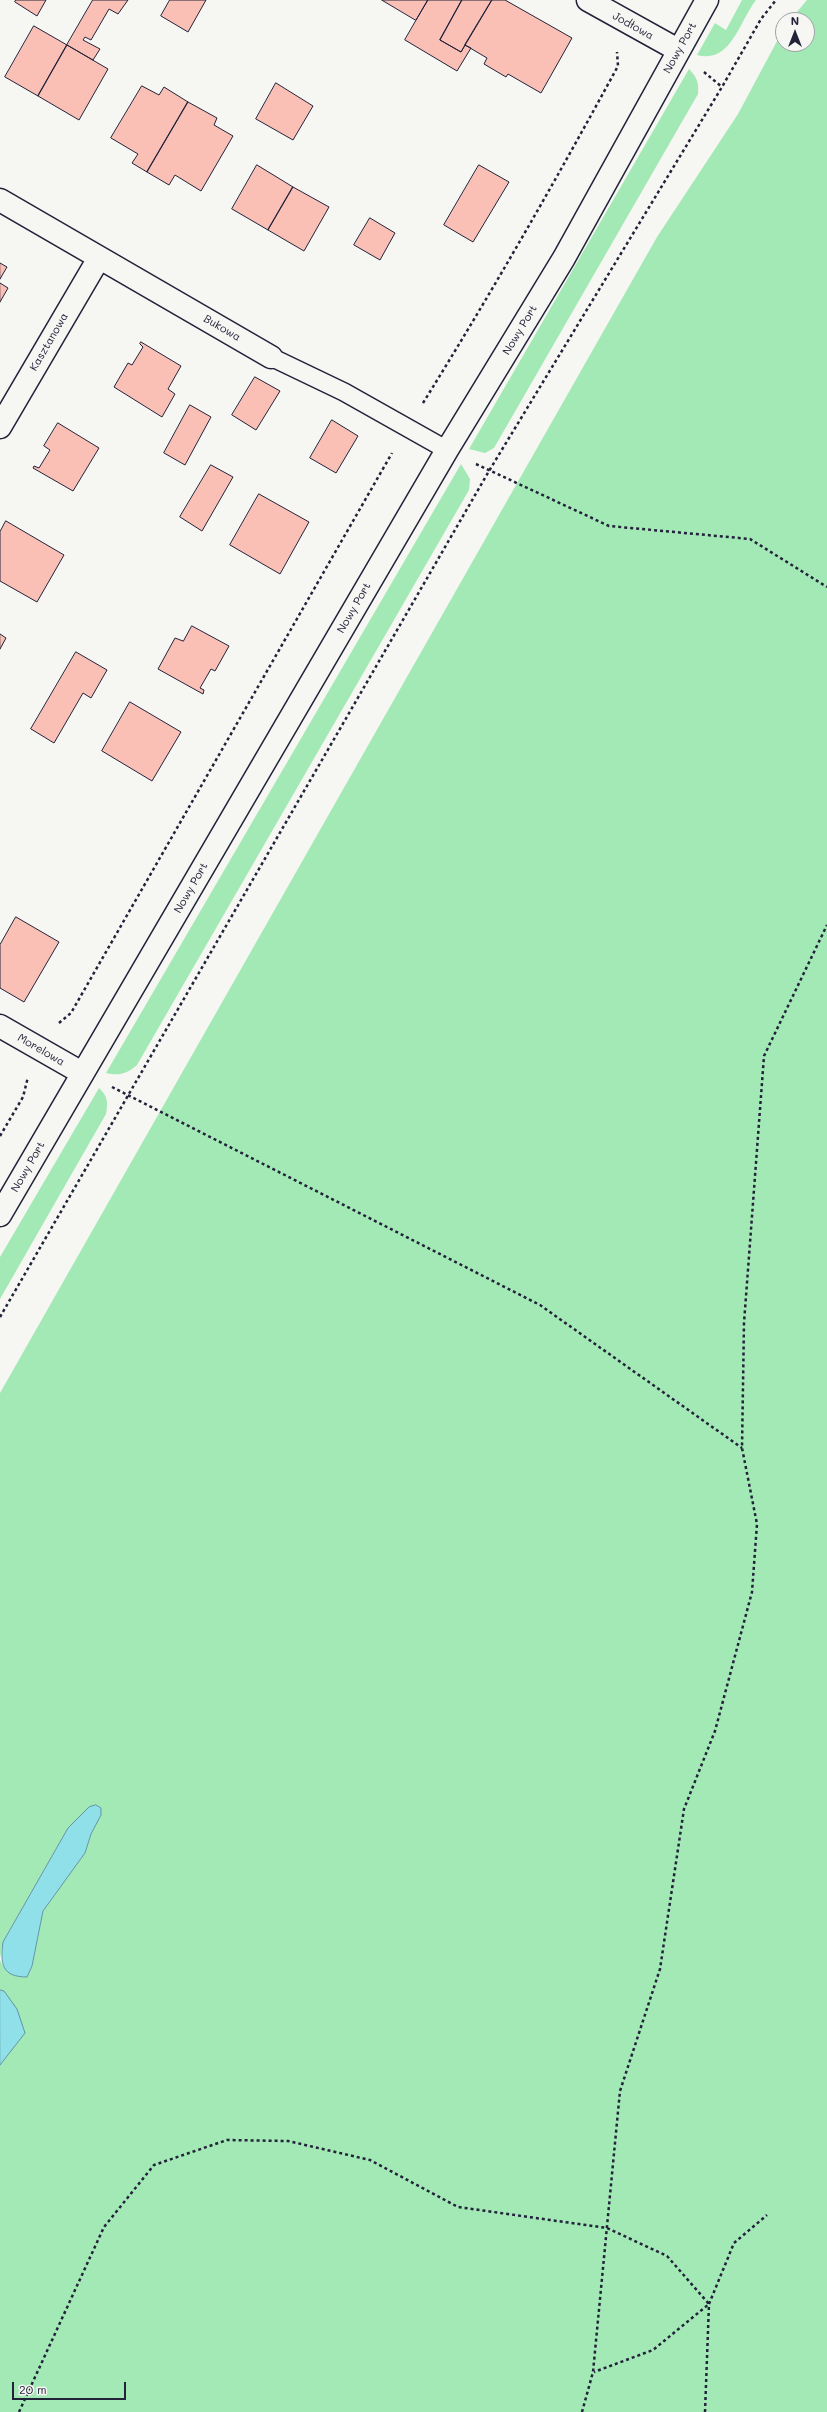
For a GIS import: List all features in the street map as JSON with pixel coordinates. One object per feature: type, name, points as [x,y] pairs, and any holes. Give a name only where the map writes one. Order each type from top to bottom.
[{"type":"street","name":"Jodłowa","points":[[588,0],[678,50]]},
{"type":"street","name":"Nowy Port","points":[[0,1215],[446,450],[564,258],[707,0]]},
{"type":"street","name":"Bukowa","points":[[0,200],[271,357]]},
{"type":"street","name":"Kasztanowa","points":[[0,427],[99,258]]},
{"type":"street","name":"Morelowa","points":[[0,1026],[82,1073]]},
{"type":"lane","name":"Bukowa","points":[[271,357],[344,392],[446,450]]},
{"type":"path","points":[[0,1317],[127,1094],[489,471],[761,19],[776,0]]},
{"type":"path","points":[[0,1136],[22,1097],[32,1066],[52,1030],[71,1013],[407,428],[493,290],[546,198],[618,66],[617,46]]},
{"type":"path","points":[[489,471],[609,526],[750,539],[827,587]]},
{"type":"path","points":[[582,2412],[594,2372],[620,2091],[660,1969],[684,1809],[715,1731],[752,1592],[758,1524],[742,1448],[744,1323],[764,1056],[827,925]]},
{"type":"path","points":[[127,1094],[540,1305],[742,1448]]},
{"type":"path","points":[[19,2412],[104,2227],[154,2165],[227,2140],[288,2141],[370,2160],[458,2207],[607,2228],[667,2256],[709,2304]]},
{"type":"path","points":[[705,2412],[709,2304],[734,2243],[767,2216]]},
{"type":"path","points":[[594,2372],[653,2350],[709,2304]]},
{"type":"green space","points":[[742,0],[756,0],[733,39],[718,53],[709,56],[697,55],[715,23],[726,30]]},
{"type":"green space","points":[[807,0],[827,0],[827,2412],[0,2412],[0,2065],[24,2033],[4,1991],[0,1990],[0,1960],[10,1973],[27,1977],[32,1966],[43,1911],[85,1853],[91,1834],[101,1815],[68,1828],[3,1942],[0,1958],[0,1393],[657,237],[738,114],[775,45],[775,52],[815,52],[815,12],[797,12]]},
{"type":"green space","points":[[689,69],[697,80],[698,94],[494,448],[485,453],[469,449]]},
{"type":"green space","points":[[461,464],[470,479],[469,490],[137,1065],[123,1074],[106,1073]]},
{"type":"green space","points":[[99,1088],[107,1100],[106,1114],[0,1299],[0,1257]]},
{"type":"water","points":[[96,1805],[101,1808],[101,1815],[91,1834],[85,1853],[43,1911],[32,1966],[27,1977],[12,1975],[4,1968],[2,1957],[3,1942],[68,1828],[89,1807]]},
{"type":"water","points":[[0,1990],[4,1991],[17,2009],[25,2033],[0,2065]]},
{"type":"building","points":[[16,0],[46,0],[37,16],[15,2]]},
{"type":"building","points":[[93,0],[128,0],[118,14],[109,9],[91,40],[85,37],[83,40],[100,49],[93,60],[67,45]]},
{"type":"building","points":[[170,0],[206,0],[188,32],[161,16]]},
{"type":"building","points":[[382,0],[428,0],[416,20]]},
{"type":"building","points":[[428,0],[462,0],[440,40],[461,52],[465,45],[471,48],[457,71],[405,40]]},
{"type":"building","points":[[462,0],[492,0],[461,52],[440,40]]},
{"type":"building","points":[[492,0],[505,0],[572,38],[541,93],[508,74],[506,77],[484,64],[487,58],[465,45]]},
{"type":"building","points":[[34,26],[67,45],[38,96],[5,77]]},
{"type":"building","points":[[67,45],[108,69],[79,120],[38,96]]},
{"type":"building","points":[[276,83],[313,106],[293,140],[256,119]]},
{"type":"building","points":[[142,86],[159,95],[164,87],[188,102],[147,172],[132,163],[138,154],[111,138]]},
{"type":"building","points":[[188,102],[217,118],[214,125],[233,136],[201,191],[175,175],[169,185],[147,172]]},
{"type":"building","points":[[257,165],[293,187],[268,230],[232,209]]},
{"type":"building","points":[[479,165],[509,182],[473,242],[444,225]]},
{"type":"building","points":[[293,187],[329,207],[304,251],[268,230]]},
{"type":"building","points":[[370,218],[395,233],[380,260],[354,245]]},
{"type":"building","points":[[0,263],[7,267],[0,279]]},
{"type":"building","points":[[0,283],[8,288],[0,302]]},
{"type":"building","points":[[141,342],[181,366],[168,389],[175,394],[162,417],[114,387],[128,363],[132,365],[143,347],[140,344]]},
{"type":"building","points":[[255,377],[280,391],[256,430],[232,415]]},
{"type":"building","points":[[190,405],[211,417],[185,465],[164,453]]},
{"type":"building","points":[[332,420],[358,436],[336,473],[310,458]]},
{"type":"building","points":[[58,423],[99,448],[73,491],[33,468],[34,466],[39,468],[50,450],[44,446]]},
{"type":"building","points":[[211,465],[233,477],[202,531],[180,517]]},
{"type":"building","points":[[259,494],[309,522],[280,574],[230,545]]},
{"type":"building","points":[[6,521],[64,555],[37,602],[0,581],[0,532]]},
{"type":"building","points":[[192,626],[229,646],[215,671],[211,669],[200,688],[204,690],[203,694],[158,669],[175,638],[183,641]]},
{"type":"building","points":[[0,634],[6,638],[0,649]]},
{"type":"building","points":[[76,652],[107,670],[91,698],[83,693],[54,743],[31,729]]},
{"type":"building","points":[[130,702],[181,732],[152,781],[102,751]]},
{"type":"building","points":[[16,917],[59,942],[24,1002],[0,988],[0,945]]}]
